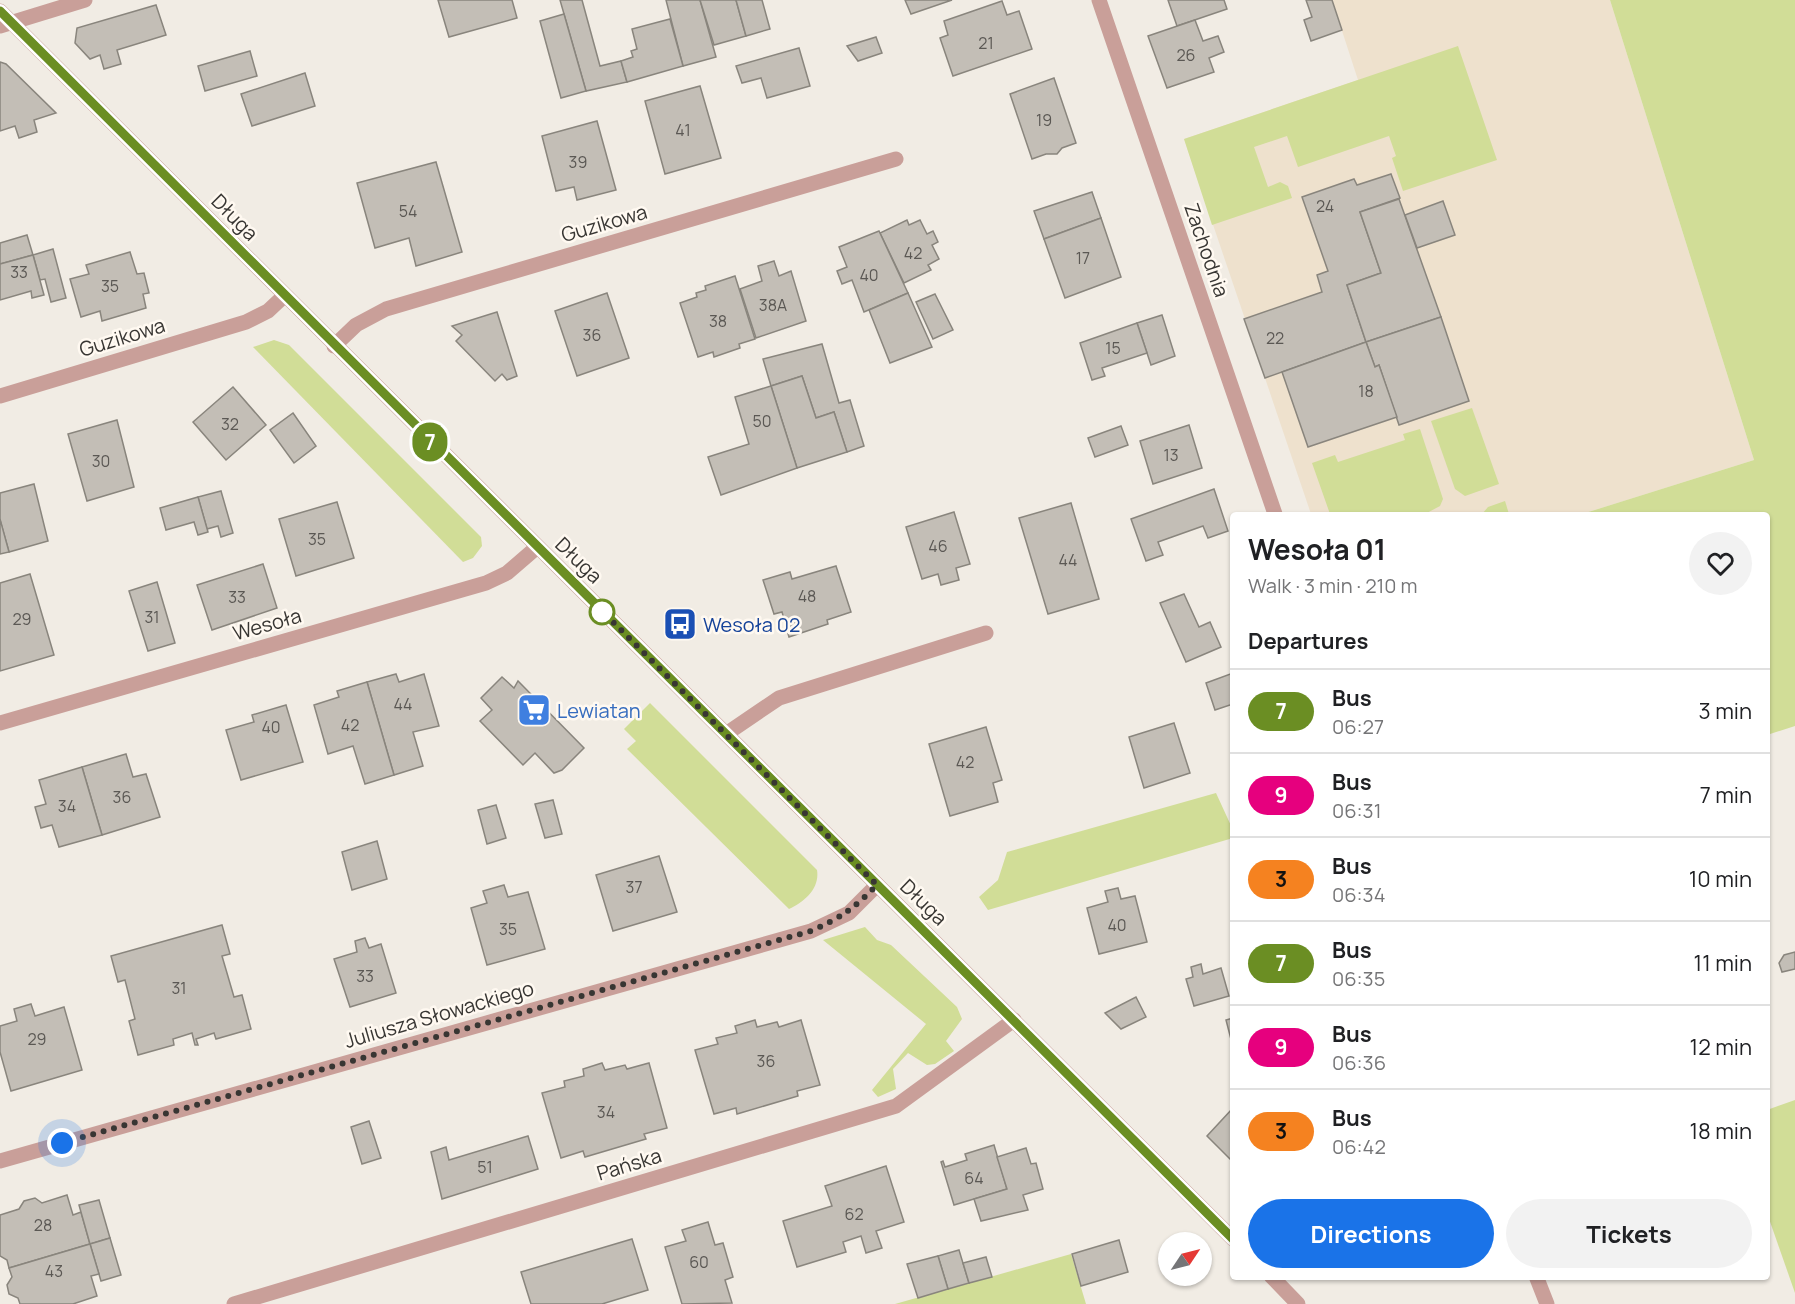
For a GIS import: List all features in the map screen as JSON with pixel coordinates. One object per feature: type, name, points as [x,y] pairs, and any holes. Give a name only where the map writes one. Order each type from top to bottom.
[{"type":"street","points":[[4,20],[85,0]]},
{"type":"street","name":"Zachodnia","points":[[1099,0],[1274,512]]},
{"type":"street","name":"Długa","points":[[4,20],[1230,1236]]},
{"type":"street","name":"Guzikowa","points":[[334,346],[356,325],[386,309],[896,159]]},
{"type":"street","name":"Guzikowa","points":[[0,396],[246,322],[268,311],[284,296]]},
{"type":"street","name":"Wesoła","points":[[0,723],[486,583],[507,573],[536,548]]},
{"type":"street","points":[[726,734],[779,698],[986,633]]},
{"type":"street","name":"Juliusza Słowackiego","points":[[0,1161],[811,931],[849,913],[877,885]]},
{"type":"street","name":"Pańska","points":[[234,1304],[896,1106],[1014,1020]]},
{"type":"street","points":[[1275,1280],[1298,1304]]},
{"type":"street","points":[[1538,1280],[1547,1304]]},
{"type":"shaded area","points":[[1332,0],[1610,0],[1754,460],[1588,512],[1310,512],[1184,139],[1358,80]]},
{"type":"green space","points":[[1610,0],[1795,0],[1795,726],[1770,734],[1770,512],[1588,512],[1754,460]]},
{"type":"green space","points":[[1458,46],[1497,160],[1403,191],[1392,158],[1396,156],[1389,136],[1298,167],[1287,136],[1254,147],[1268,187],[1280,182],[1288,186],[1292,198],[1212,225],[1184,139]]},
{"type":"green space","points":[[274,340],[289,345],[481,537],[482,546],[473,558],[463,562],[253,347]]},
{"type":"green space","points":[[1472,408],[1499,484],[1465,496],[1455,489],[1431,421]]},
{"type":"green space","points":[[1420,429],[1443,499],[1440,506],[1429,512],[1329,512],[1312,463],[1335,455],[1338,462],[1405,440],[1403,434]]},
{"type":"green space","points":[[1505,501],[1508,512],[1484,512],[1488,507]]},
{"type":"green space","points":[[650,703],[817,870],[814,888],[801,902],[789,909],[627,749],[636,741],[624,729]]},
{"type":"green space","points":[[1216,793],[1230,823],[1230,839],[988,910],[979,897],[998,880],[1007,852]]},
{"type":"green space","points":[[865,927],[877,940],[891,945],[957,1007],[962,1019],[946,1041],[954,1051],[935,1064],[927,1065],[908,1053],[893,1069],[896,1089],[878,1097],[872,1090],[926,1024],[823,940]]},
{"type":"green space","points":[[1795,1100],[1795,1293],[1770,1222],[1770,1109]]},
{"type":"green space","points":[[1071,1254],[1086,1304],[895,1304]]},
{"type":"building","points":[[438,0],[512,0],[517,18],[449,37]]},
{"type":"building","points":[[560,0],[582,0],[600,66],[621,61],[627,82],[586,91]]},
{"type":"building","points":[[666,0],[700,0],[716,57],[683,66]]},
{"type":"building","points":[[700,0],[736,0],[746,36],[714,45]]},
{"type":"building","points":[[736,0],[762,0],[770,29],[746,36]]},
{"type":"building","points":[[905,0],[952,0],[911,14]]},
{"type":"building","points":[[1168,0],[1224,0],[1227,9],[1177,26]]},
{"type":"building","points":[[1306,0],[1332,0],[1342,30],[1311,41],[1304,20],[1312,17]]},
{"type":"building","points":[[1002,1],[1007,15],[1019,11],[1032,49],[953,76],[940,38],[948,35],[944,21]]},
{"type":"building","points":[[156,5],[166,35],[117,50],[121,64],[104,69],[100,55],[90,59],[75,43],[77,28]]},
{"type":"building","points":[[564,14],[586,91],[561,98],[540,21]]},
{"type":"building","points":[[670,19],[683,66],[627,82],[621,61],[633,57],[631,51],[637,49],[632,29]]},
{"type":"building","points":[[1195,20],[1203,41],[1218,36],[1224,52],[1209,58],[1214,72],[1167,88],[1148,36]]},
{"type":"building","points":[[876,37],[882,53],[858,61],[847,46]]},
{"type":"building","points":[[799,48],[810,86],[767,98],[761,78],[742,83],[736,66]]},
{"type":"building","points":[[250,51],[257,76],[205,91],[198,66]]},
{"type":"building","points":[[0,62],[6,64],[56,113],[34,120],[37,132],[19,138],[15,126],[0,131]]},
{"type":"building","points":[[305,73],[315,106],[252,126],[241,94]]},
{"type":"building","points":[[1054,78],[1076,143],[1062,148],[1057,154],[1046,154],[1032,159],[1010,94]]},
{"type":"building","points":[[700,86],[721,158],[665,174],[645,101]]},
{"type":"building","points":[[597,121],[616,190],[577,200],[574,187],[556,191],[542,136]]},
{"type":"building","points":[[436,162],[462,252],[416,266],[409,238],[375,248],[357,183]]},
{"type":"building","points":[[1391,174],[1400,198],[1360,212],[1381,273],[1347,285],[1366,342],[1265,378],[1244,319],[1322,292],[1317,275],[1328,271],[1302,197],[1354,179],[1357,185]]},
{"type":"building","points":[[1092,192],[1101,218],[1044,239],[1034,211]]},
{"type":"building","points":[[1399,199],[1441,317],[1366,342],[1347,285],[1381,273],[1360,212]]},
{"type":"building","points":[[1443,201],[1455,235],[1417,248],[1405,215]]},
{"type":"building","points":[[1101,218],[1121,277],[1065,298],[1044,239]]},
{"type":"building","points":[[907,220],[909,225],[920,220],[927,234],[933,231],[938,242],[932,245],[939,259],[928,265],[931,270],[904,283],[880,233]]},
{"type":"building","points":[[879,231],[908,293],[864,312],[852,280],[842,284],[837,271],[847,267],[839,247]]},
{"type":"building","points":[[27,235],[33,255],[0,264],[0,243]]},
{"type":"building","points":[[53,249],[66,298],[51,302],[45,279],[40,280],[33,255]]},
{"type":"building","points":[[130,252],[137,274],[144,273],[149,293],[143,294],[146,308],[102,321],[100,311],[81,317],[70,279],[89,274],[86,265]]},
{"type":"building","points":[[33,255],[44,295],[32,298],[31,291],[0,300],[0,264]]},
{"type":"building","points":[[774,261],[779,276],[791,271],[806,321],[756,338],[740,289],[762,281],[758,266]]},
{"type":"building","points":[[735,276],[755,339],[739,344],[740,348],[714,357],[713,352],[698,357],[680,303],[697,297],[696,293],[706,290],[705,286]]},
{"type":"building","points":[[607,293],[629,358],[577,376],[555,311]]},
{"type":"building","points":[[908,293],[932,347],[890,363],[869,310]]},
{"type":"building","points":[[935,294],[953,330],[933,339],[916,302]]},
{"type":"building","points":[[497,312],[517,376],[507,380],[502,374],[495,381],[456,341],[462,335],[452,326]]},
{"type":"building","points":[[1162,315],[1175,356],[1151,365],[1137,323]]},
{"type":"building","points":[[1441,317],[1469,401],[1399,425],[1379,365],[1375,367],[1366,342]]},
{"type":"building","points":[[1137,323],[1147,353],[1102,368],[1105,376],[1092,380],[1080,343]]},
{"type":"building","points":[[1366,342],[1375,367],[1379,365],[1397,417],[1308,447],[1282,372]]},
{"type":"building","points":[[822,344],[839,403],[850,400],[864,446],[847,452],[834,412],[816,418],[802,376],[771,386],[763,359]]},
{"type":"building","points":[[802,376],[816,418],[834,412],[847,452],[797,468],[771,386]]},
{"type":"building","points":[[771,386],[797,468],[721,495],[708,457],[749,444],[735,397]]},
{"type":"building","points":[[233,387],[266,425],[226,460],[193,422]]},
{"type":"building","points":[[293,413],[316,446],[294,463],[270,430]]},
{"type":"building","points":[[117,420],[134,487],[87,501],[68,434]]},
{"type":"building","points":[[1189,425],[1202,468],[1153,484],[1140,441]]},
{"type":"building","points":[[1121,426],[1128,445],[1095,457],[1088,438]]},
{"type":"building","points":[[34,484],[48,541],[9,552],[0,520],[0,493]]},
{"type":"building","points":[[1214,489],[1228,531],[1208,538],[1203,526],[1158,542],[1163,555],[1146,561],[1131,519]]},
{"type":"building","points":[[221,491],[233,533],[221,537],[218,526],[207,529],[198,497]]},
{"type":"building","points":[[198,497],[208,532],[198,535],[194,522],[166,530],[160,508]]},
{"type":"building","points":[[337,502],[354,558],[296,576],[279,519]]},
{"type":"building","points":[[1071,503],[1099,599],[1048,614],[1019,518]]},
{"type":"building","points":[[954,512],[970,564],[956,568],[959,580],[941,585],[938,574],[922,579],[906,527]]},
{"type":"building","points":[[0,519],[9,552],[0,554]]},
{"type":"building","points":[[263,564],[277,608],[212,630],[197,585]]},
{"type":"building","points":[[836,566],[851,612],[827,620],[828,624],[789,637],[782,612],[774,614],[763,580],[790,572],[792,579]]},
{"type":"building","points":[[30,574],[54,655],[0,671],[0,583]]},
{"type":"building","points":[[157,582],[175,643],[148,651],[129,591]]},
{"type":"building","points":[[1184,594],[1199,627],[1210,622],[1221,647],[1186,662],[1160,603]]},
{"type":"building","points":[[396,674],[399,682],[424,674],[439,726],[413,732],[423,766],[394,775],[367,682]]},
{"type":"building","points":[[1230,674],[1230,705],[1215,710],[1206,683]]},
{"type":"building","points":[[502,677],[514,688],[518,681],[584,748],[562,770],[554,773],[535,753],[523,765],[480,721],[492,710],[481,698]]},
{"type":"building","points":[[367,682],[394,775],[365,784],[353,746],[328,754],[314,705],[339,697],[337,691]]},
{"type":"building","points":[[286,705],[303,762],[241,780],[226,730],[254,722],[252,715]]},
{"type":"building","points":[[1174,723],[1190,773],[1144,788],[1129,737]]},
{"type":"building","points":[[986,727],[1002,780],[993,783],[998,802],[950,816],[929,744]]},
{"type":"building","points":[[126,754],[133,777],[146,774],[160,817],[102,835],[82,767]]},
{"type":"building","points":[[82,767],[102,835],[59,847],[52,825],[41,828],[35,807],[46,804],[39,780]]},
{"type":"building","points":[[553,800],[562,834],[545,838],[535,804]]},
{"type":"building","points":[[496,805],[506,838],[487,844],[478,810]]},
{"type":"building","points":[[377,841],[387,879],[352,890],[342,852]]},
{"type":"building","points":[[659,856],[677,912],[613,931],[596,875]]},
{"type":"building","points":[[504,885],[508,897],[528,892],[545,949],[487,965],[471,908],[487,903],[483,891]]},
{"type":"building","points":[[1118,888],[1121,899],[1135,896],[1147,942],[1099,954],[1087,908],[1108,902],[1105,891]]},
{"type":"building","points":[[222,925],[230,954],[222,956],[234,997],[242,995],[251,1029],[216,1039],[214,1033],[196,1039],[198,1045],[195,1045],[192,1033],[173,1039],[174,1045],[138,1055],[129,1021],[135,1019],[125,980],[118,982],[111,956]]},
{"type":"building","points":[[365,938],[369,948],[381,944],[396,993],[350,1007],[334,959],[357,952],[355,941]]},
{"type":"building","points":[[1795,952],[1795,969],[1782,972],[1779,963],[1784,955]]},
{"type":"building","points":[[1201,964],[1203,974],[1221,968],[1229,996],[1194,1006],[1186,979],[1193,977],[1191,967]]},
{"type":"building","points":[[1136,997],[1146,1017],[1121,1029],[1105,1013]]},
{"type":"building","points":[[31,1004],[35,1016],[64,1007],[82,1070],[11,1091],[0,1052],[0,1026],[17,1021],[14,1009]]},
{"type":"building","points":[[1230,1019],[1230,1035],[1226,1020]]},
{"type":"building","points":[[755,1020],[757,1027],[777,1022],[779,1027],[801,1020],[820,1085],[797,1091],[798,1096],[737,1114],[736,1108],[714,1114],[695,1050],[718,1044],[716,1038],[737,1033],[735,1026]]},
{"type":"building","points":[[602,1063],[605,1070],[625,1065],[627,1069],[649,1063],[667,1128],[644,1134],[646,1139],[585,1157],[583,1151],[561,1158],[542,1093],[565,1087],[564,1081],[584,1076],[583,1069]]},
{"type":"building","points":[[1230,1111],[1230,1159],[1207,1136]]},
{"type":"building","points":[[369,1121],[381,1158],[362,1164],[351,1127]]},
{"type":"building","points":[[528,1136],[538,1169],[442,1199],[431,1152],[446,1147],[449,1160]]},
{"type":"building","points":[[994,1145],[1007,1189],[954,1205],[941,1162],[943,1161],[945,1167],[967,1160],[965,1154]]},
{"type":"building","points":[[1026,1148],[1031,1164],[1036,1163],[1043,1189],[1023,1195],[1028,1210],[981,1221],[974,1199],[1007,1189],[997,1157]]},
{"type":"building","points":[[886,1166],[904,1222],[876,1231],[882,1248],[866,1253],[861,1236],[843,1242],[846,1252],[797,1267],[783,1221],[832,1206],[825,1186]]},
{"type":"building","points":[[67,1195],[73,1215],[81,1212],[90,1244],[9,1268],[7,1260],[0,1256],[0,1215],[19,1209],[24,1201],[35,1198],[42,1203]]},
{"type":"building","points":[[99,1200],[110,1238],[90,1244],[79,1205]]},
{"type":"building","points":[[708,1222],[715,1245],[723,1243],[733,1277],[725,1280],[732,1303],[682,1304],[665,1247],[686,1241],[682,1230]]},
{"type":"building","points":[[110,1238],[121,1275],[101,1281],[90,1244]]},
{"type":"building","points":[[632,1239],[648,1290],[602,1304],[531,1304],[521,1272]]},
{"type":"building","points":[[1119,1240],[1128,1272],[1081,1286],[1072,1254]]},
{"type":"building","points":[[90,1244],[99,1274],[91,1276],[97,1296],[73,1304],[20,1304],[18,1298],[9,1294],[7,1285],[12,1277],[9,1268]]},
{"type":"building","points":[[959,1250],[969,1283],[948,1289],[938,1256]]},
{"type":"building","points":[[938,1256],[948,1289],[918,1298],[907,1264]]},
{"type":"building","points":[[986,1257],[992,1277],[969,1283],[963,1263]]},
{"type":"bus line","name":"7","points":[[0,11],[536,548],[1230,1236]]},
{"type":"place","name":"Wesoła 02","points":[[680,624]]},
{"type":"place","name":"Lewiatan","points":[[534,710]]},
{"type":"route","points":[[62,1143],[811,931],[839,920],[857,906],[877,885],[601,610],[602,612]]}]
